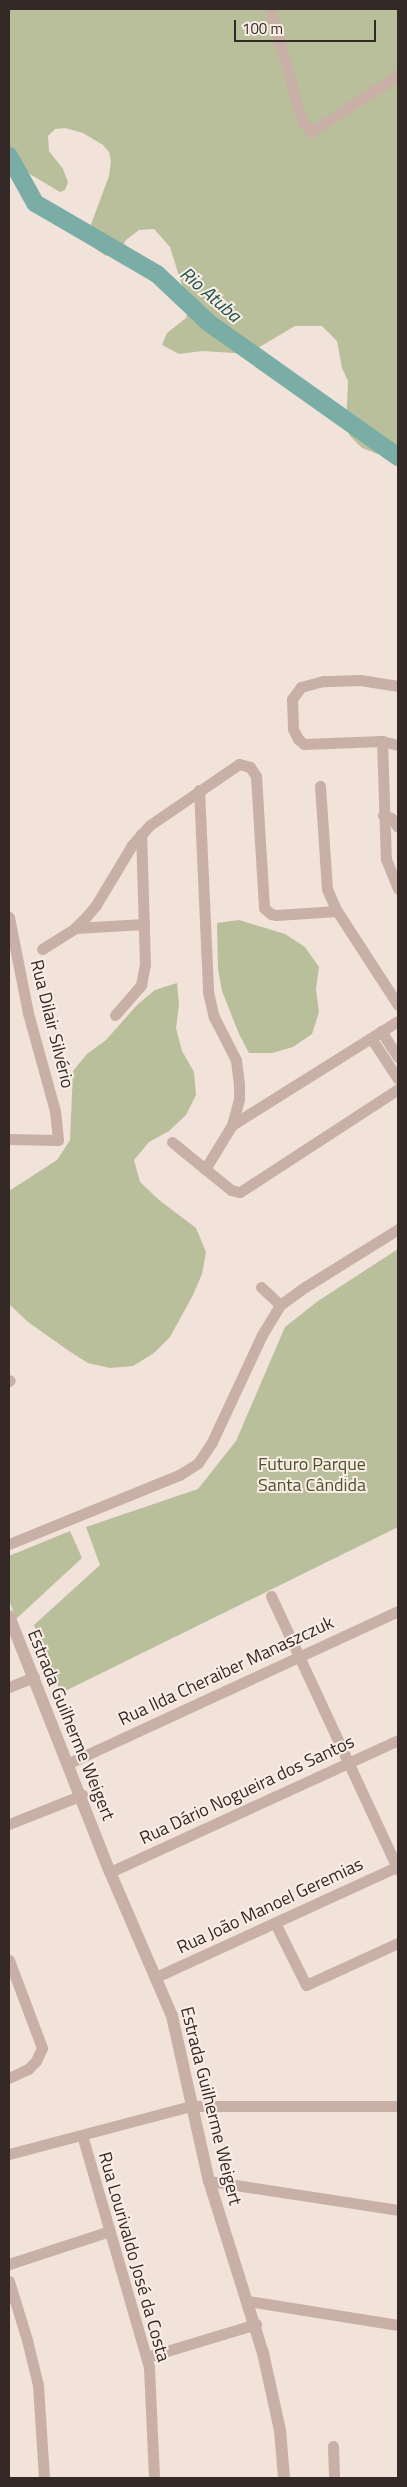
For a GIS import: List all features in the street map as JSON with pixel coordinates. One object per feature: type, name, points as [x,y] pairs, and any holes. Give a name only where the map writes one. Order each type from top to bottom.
[{"type":"street","points":[[270,9],[298,107],[303,122],[311,132],[398,75]]},
{"type":"street","points":[[398,686],[360,680],[323,681],[301,687],[292,699],[293,729],[298,739],[304,744],[382,741],[398,745]]},
{"type":"street","points":[[382,741],[386,859],[397,885]]},
{"type":"street","points":[[42,949],[75,928],[96,905],[126,854],[141,834],[160,817],[234,766],[242,764],[250,766],[254,772],[257,784],[264,908],[270,914],[276,915],[337,912]]},
{"type":"street","points":[[320,786],[325,878],[337,912],[398,1005]]},
{"type":"street","points":[[199,790],[208,992],[214,1017],[233,1051],[238,1069],[239,1100],[232,1126],[205,1169]]},
{"type":"street","points":[[383,814],[391,818],[398,827]]},
{"type":"street","points":[[115,1015],[136,992],[144,976],[141,834]]},
{"type":"street","name":"Rua Dilair Silvério","points":[[9,917],[28,1013],[55,1111],[58,1140],[9,1139]]},
{"type":"street","points":[[75,928],[144,924]]},
{"type":"street","points":[[232,1126],[398,1021]]},
{"type":"street","points":[[381,1032],[398,1057]]},
{"type":"street","points":[[371,1038],[398,1079]]},
{"type":"street","points":[[172,1142],[236,1192],[244,1190],[398,1089]]},
{"type":"street","points":[[9,1544],[179,1475],[198,1463],[212,1442],[262,1335],[280,1305],[305,1287],[398,1229]]},
{"type":"street","points":[[261,1287],[280,1305]]},
{"type":"street","points":[[271,1596],[398,1867]]},
{"type":"street","name":"Rua Ilda Cheraiber Manaszczuk","points":[[69,1763],[398,1611]]},
{"type":"street","name":"Estrada Guilherme Weigert","points":[[9,1616],[82,1795],[110,1872],[156,1977],[177,2035],[191,2106],[209,2180],[256,2324],[280,2430],[284,2478]]},
{"type":"street","points":[[9,1687],[34,1677]]},
{"type":"street","name":"Rua Dário Nogueira dos Santos","points":[[110,1872],[398,1740]]},
{"type":"street","points":[[9,1824],[82,1795]]},
{"type":"street","name":"Rua João Manoel Geremias","points":[[156,1977],[398,1867]]},
{"type":"street","points":[[275,1923],[306,1984],[398,1943]]},
{"type":"street","points":[[9,1961],[42,2048],[36,2061],[24,2072],[9,2078]]},
{"type":"street","points":[[9,2154],[191,2106],[398,2106]]},
{"type":"street","name":"Rua Lourivaldo José da Costa","points":[[82,2135],[147,2357],[150,2379],[154,2478]]},
{"type":"street","points":[[209,2180],[398,2210]]},
{"type":"street","points":[[9,2264],[110,2231]]},
{"type":"street","points":[[9,2281],[28,2340],[38,2385],[44,2478]]},
{"type":"street","points":[[248,2300],[398,2325]]},
{"type":"street","points":[[147,2357],[256,2324]]},
{"type":"street","points":[[333,2446],[334,2478]]},
{"type":"green space","points":[[9,9],[398,9],[398,444],[387,453],[378,454],[362,448],[350,436],[346,427],[348,381],[342,368],[337,341],[322,326],[295,326],[256,349],[234,353],[202,351],[179,354],[162,345],[167,333],[186,318],[189,308],[170,247],[154,229],[139,230],[126,240],[121,249],[106,256],[93,247],[90,238],[90,227],[109,176],[111,161],[109,152],[103,145],[83,133],[65,128],[55,129],[48,136],[49,151],[63,169],[68,182],[65,190],[60,192],[18,167],[9,159]]},
{"type":"green space","points":[[239,920],[285,934],[305,947],[319,967],[316,989],[319,1012],[312,1034],[293,1047],[272,1053],[249,1053],[239,1034],[222,991],[218,969],[217,923]]},
{"type":"green space","points":[[177,983],[179,1005],[176,1028],[182,1051],[194,1072],[196,1095],[186,1115],[169,1131],[149,1142],[134,1160],[140,1182],[159,1200],[196,1228],[206,1252],[202,1274],[170,1337],[154,1353],[133,1366],[110,1368],[88,1363],[69,1351],[28,1322],[9,1304],[9,1191],[57,1160],[70,1140],[73,1071],[87,1054],[106,1040],[137,1005],[155,990]]},
{"type":"green space","name":"Futuro Parque Santa Cândida","points":[[398,1249],[398,1527],[61,1693],[34,1625],[100,1565],[86,1527],[198,1489],[236,1441],[285,1327],[318,1301]]},
{"type":"green space","points":[[70,1531],[82,1558],[16,1619],[9,1600],[9,1556]]},
{"type":"waterway","name":"Rio Atuba","points":[[9,156],[35,203],[157,274],[209,323],[398,457]]}]
